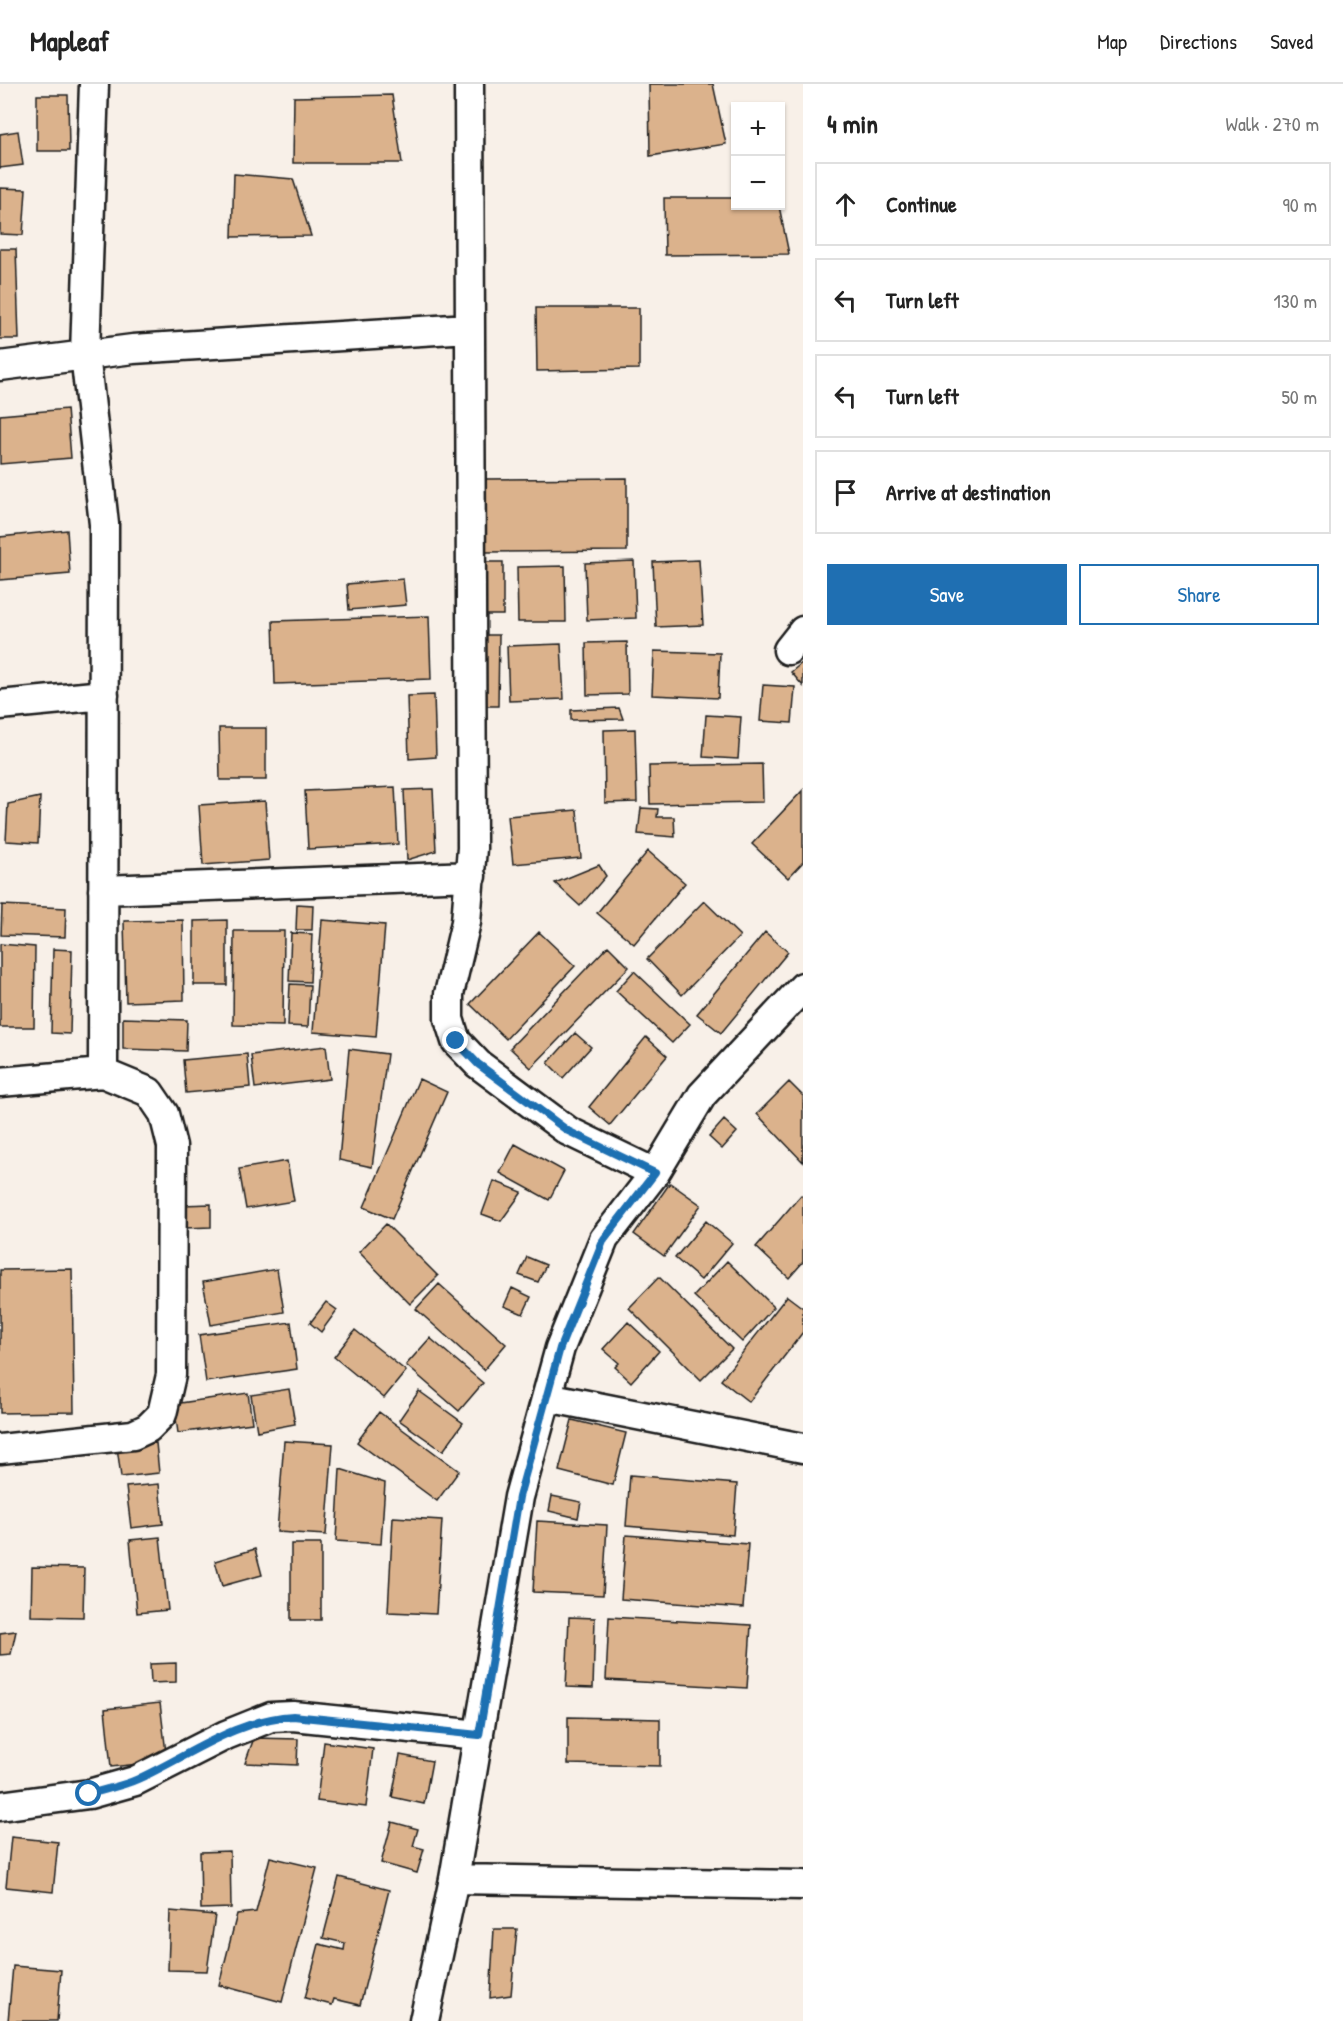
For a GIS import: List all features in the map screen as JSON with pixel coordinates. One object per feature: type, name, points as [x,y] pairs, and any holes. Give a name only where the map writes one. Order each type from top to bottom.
[{"type":"street","points":[[93,84],[85,354],[104,524],[103,1073]]},
{"type":"street","points":[[469,84],[471,876],[466,922],[450,994],[449,1019],[456,1041],[478,1064],[568,1131],[655,1173]]},
{"type":"street","points":[[0,366],[133,349],[469,328]]},
{"type":"street","points":[[0,705],[104,695]]},
{"type":"street","points":[[103,890],[471,876]]},
{"type":"street","points":[[424,2021],[454,1879],[519,1497],[560,1348],[604,1239],[655,1173],[702,1095],[803,987]]},
{"type":"street","points":[[0,1082],[103,1073],[149,1092],[164,1114],[172,1146],[171,1375],[162,1414],[148,1428],[133,1435],[0,1449]]},
{"type":"street","points":[[547,1397],[803,1448]]},
{"type":"street","points":[[0,1806],[89,1794],[135,1781],[226,1735],[271,1717],[293,1716],[479,1735]]},
{"type":"street","points":[[454,1879],[803,1885]]},
{"type":"building","points":[[649,84],[713,84],[726,144],[650,156]]},
{"type":"building","points":[[37,95],[68,95],[69,151],[37,151]]},
{"type":"building","points":[[392,95],[402,163],[293,163],[294,97]]},
{"type":"building","points":[[18,131],[23,165],[0,168],[0,134]]},
{"type":"building","points":[[234,174],[293,179],[311,236],[232,237]]},
{"type":"building","points":[[0,188],[26,189],[23,235],[0,234]]},
{"type":"building","points":[[664,198],[731,198],[731,210],[780,210],[789,254],[665,255]]},
{"type":"building","points":[[0,249],[16,249],[19,339],[0,339]]},
{"type":"building","points":[[536,308],[639,308],[639,369],[537,371]]},
{"type":"building","points":[[67,409],[71,458],[0,464],[0,415]]},
{"type":"building","points":[[627,478],[627,551],[485,552],[484,479]]},
{"type":"building","points":[[67,530],[70,574],[0,580],[0,537]]},
{"type":"building","points":[[699,560],[703,625],[656,627],[653,562]]},
{"type":"building","points":[[634,561],[636,618],[587,620],[585,563]]},
{"type":"building","points":[[479,562],[503,562],[503,615],[479,615]]},
{"type":"building","points":[[565,566],[566,622],[518,622],[517,567]]},
{"type":"building","points":[[403,579],[406,605],[349,610],[347,584]]},
{"type":"building","points":[[429,616],[431,679],[275,684],[273,621]]},
{"type":"building","points":[[475,635],[499,635],[498,706],[473,706]]},
{"type":"building","points":[[627,642],[628,694],[587,695],[586,643]]},
{"type":"building","points":[[561,644],[564,699],[509,701],[507,646]]},
{"type":"building","points":[[654,651],[720,653],[718,698],[652,695]]},
{"type":"building","points":[[803,662],[803,686],[791,672]]},
{"type":"building","points":[[763,685],[795,687],[792,723],[760,721]]},
{"type":"building","points":[[434,695],[436,757],[409,759],[407,696]]},
{"type":"building","points":[[619,708],[623,719],[571,720],[571,710]]},
{"type":"building","points":[[706,715],[741,717],[738,759],[703,757]]},
{"type":"building","points":[[219,728],[266,728],[266,780],[220,780]]},
{"type":"building","points":[[635,729],[637,802],[605,803],[604,730]]},
{"type":"building","points":[[762,764],[763,802],[650,804],[649,766]]},
{"type":"building","points":[[395,787],[398,844],[308,849],[305,791]]},
{"type":"building","points":[[433,789],[436,851],[407,860],[404,790]]},
{"type":"building","points":[[803,790],[803,862],[788,878],[752,844]]},
{"type":"building","points":[[40,797],[38,843],[6,841],[8,804]]},
{"type":"building","points":[[265,801],[269,860],[203,865],[199,805]]},
{"type":"building","points":[[641,808],[658,809],[657,817],[674,817],[675,837],[638,834]]},
{"type":"building","points":[[577,810],[581,858],[513,864],[508,816]]},
{"type":"building","points":[[648,851],[685,883],[634,944],[597,913]]},
{"type":"building","points":[[599,865],[606,876],[580,906],[555,883]]},
{"type":"building","points":[[704,901],[740,936],[682,995],[647,959]]},
{"type":"building","points":[[297,904],[313,905],[312,930],[296,930]]},
{"type":"building","points":[[2,905],[66,908],[65,937],[1,935]]},
{"type":"building","points":[[183,920],[184,1000],[126,1002],[124,921]]},
{"type":"building","points":[[227,920],[227,985],[194,985],[194,921]]},
{"type":"building","points":[[322,920],[385,925],[376,1037],[313,1032]]},
{"type":"building","points":[[234,931],[284,931],[283,1026],[233,1025]]},
{"type":"building","points":[[539,932],[575,966],[506,1039],[470,1004]]},
{"type":"building","points":[[765,932],[788,952],[721,1033],[697,1014]]},
{"type":"building","points":[[291,933],[312,934],[310,982],[289,981]]},
{"type":"building","points":[[0,944],[35,947],[34,1027],[0,1027]]},
{"type":"building","points":[[608,946],[629,967],[531,1068],[510,1048]]},
{"type":"building","points":[[53,949],[72,950],[70,1034],[51,1033]]},
{"type":"building","points":[[634,971],[690,1024],[672,1043],[616,991]]},
{"type":"building","points":[[290,984],[310,985],[308,1027],[288,1026]]},
{"type":"building","points":[[123,1018],[187,1020],[186,1051],[123,1049]]},
{"type":"building","points":[[575,1033],[591,1047],[563,1078],[548,1063]]},
{"type":"building","points":[[646,1037],[667,1056],[610,1125],[589,1107]]},
{"type":"building","points":[[326,1046],[330,1079],[255,1088],[251,1055]]},
{"type":"building","points":[[349,1049],[387,1054],[372,1167],[339,1160]]},
{"type":"building","points":[[247,1054],[250,1087],[186,1093],[183,1060]]},
{"type":"building","points":[[419,1079],[447,1092],[392,1219],[364,1207]]},
{"type":"building","points":[[789,1082],[803,1096],[803,1162],[757,1114]]},
{"type":"building","points":[[724,1120],[737,1132],[722,1149],[709,1137]]},
{"type":"building","points":[[515,1144],[564,1171],[549,1200],[500,1173]]},
{"type":"building","points":[[287,1161],[294,1201],[246,1209],[239,1169]]},
{"type":"building","points":[[494,1181],[522,1192],[501,1221],[482,1214]]},
{"type":"building","points":[[670,1183],[701,1205],[664,1256],[634,1234]]},
{"type":"building","points":[[801,1195],[803,1197],[803,1262],[789,1278],[756,1247]]},
{"type":"building","points":[[211,1204],[211,1227],[184,1228],[182,1205]]},
{"type":"building","points":[[706,1221],[732,1243],[701,1280],[675,1258]]},
{"type":"building","points":[[386,1224],[438,1276],[410,1304],[359,1252]]},
{"type":"building","points":[[527,1257],[546,1265],[538,1282],[519,1275]]},
{"type":"building","points":[[727,1261],[774,1307],[742,1342],[694,1296]]},
{"type":"building","points":[[72,1269],[74,1412],[0,1413],[0,1270]]},
{"type":"building","points":[[277,1269],[284,1312],[211,1325],[203,1282]]},
{"type":"building","points":[[659,1277],[732,1349],[701,1380],[629,1308]]},
{"type":"building","points":[[439,1284],[506,1344],[484,1370],[416,1309]]},
{"type":"building","points":[[512,1288],[531,1297],[523,1314],[504,1306]]},
{"type":"building","points":[[787,1296],[803,1308],[803,1332],[749,1402],[721,1380]]},
{"type":"building","points":[[326,1302],[337,1310],[321,1332],[310,1323]]},
{"type":"building","points":[[291,1322],[297,1369],[206,1382],[199,1335]]},
{"type":"building","points":[[628,1322],[659,1351],[631,1382],[615,1367],[619,1363],[603,1349]]},
{"type":"building","points":[[355,1330],[406,1371],[384,1398],[334,1357]]},
{"type":"building","points":[[430,1338],[483,1383],[459,1411],[406,1365]]},
{"type":"building","points":[[289,1389],[295,1424],[257,1431],[251,1395]]},
{"type":"building","points":[[419,1391],[463,1423],[443,1451],[399,1420]]},
{"type":"building","points":[[248,1393],[252,1423],[178,1433],[174,1404]]},
{"type":"building","points":[[379,1412],[459,1471],[437,1501],[357,1442]]},
{"type":"building","points":[[572,1420],[626,1433],[613,1485],[559,1471]]},
{"type":"building","points":[[284,1441],[333,1444],[326,1535],[277,1532]]},
{"type":"building","points":[[156,1443],[159,1473],[121,1477],[117,1447]]},
{"type":"building","points":[[340,1469],[385,1483],[381,1544],[336,1541]]},
{"type":"building","points":[[630,1475],[737,1484],[733,1535],[626,1526]]},
{"type":"building","points":[[159,1484],[163,1524],[131,1528],[126,1487]]},
{"type":"building","points":[[552,1496],[581,1502],[578,1518],[549,1511]]},
{"type":"building","points":[[393,1517],[442,1520],[436,1614],[388,1612]]},
{"type":"building","points":[[537,1521],[607,1525],[603,1595],[533,1592]]},
{"type":"building","points":[[626,1535],[748,1544],[743,1608],[621,1599]]},
{"type":"building","points":[[160,1537],[168,1610],[137,1613],[130,1540]]},
{"type":"building","points":[[291,1544],[321,1544],[321,1620],[291,1620]]},
{"type":"building","points":[[255,1549],[262,1575],[222,1586],[215,1561]]},
{"type":"building","points":[[32,1567],[84,1568],[83,1617],[31,1616]]},
{"type":"building","points":[[569,1617],[595,1618],[593,1688],[566,1687]]},
{"type":"building","points":[[609,1617],[751,1625],[747,1688],[606,1680]]},
{"type":"building","points":[[16,1631],[11,1654],[0,1655],[0,1633]]},
{"type":"building","points":[[176,1663],[176,1682],[151,1683],[150,1664]]},
{"type":"building","points":[[160,1703],[167,1761],[111,1767],[105,1709]]},
{"type":"building","points":[[568,1717],[660,1719],[660,1766],[568,1764]]},
{"type":"building","points":[[254,1738],[298,1739],[297,1765],[245,1763]]},
{"type":"building","points":[[324,1742],[373,1749],[366,1807],[317,1801]]},
{"type":"building","points":[[400,1755],[432,1761],[424,1804],[392,1797]]},
{"type":"building","points":[[392,1822],[418,1829],[413,1846],[424,1849],[417,1873],[381,1863]]},
{"type":"building","points":[[11,1837],[58,1842],[53,1892],[6,1887]]},
{"type":"building","points":[[230,1851],[231,1908],[201,1909],[200,1852]]},
{"type":"building","points":[[270,1857],[317,1868],[282,2002],[219,1985],[237,1914],[256,1912]]},
{"type":"building","points":[[339,1877],[389,1890],[360,2005],[334,1999],[332,2005],[305,1998],[319,1944],[344,1950],[345,1943],[323,1938]]},
{"type":"building","points":[[170,1911],[215,1915],[207,1971],[168,1970]]},
{"type":"building","points":[[494,1929],[517,1929],[511,1995],[490,1998]]},
{"type":"building","points":[[13,1966],[61,1970],[57,2021],[8,2021]]},
{"type":"route","points":[[89,1794],[135,1781],[226,1735],[271,1717],[293,1716],[479,1735],[519,1497],[560,1348],[604,1239],[655,1173],[568,1131],[478,1064],[456,1041]]}]
